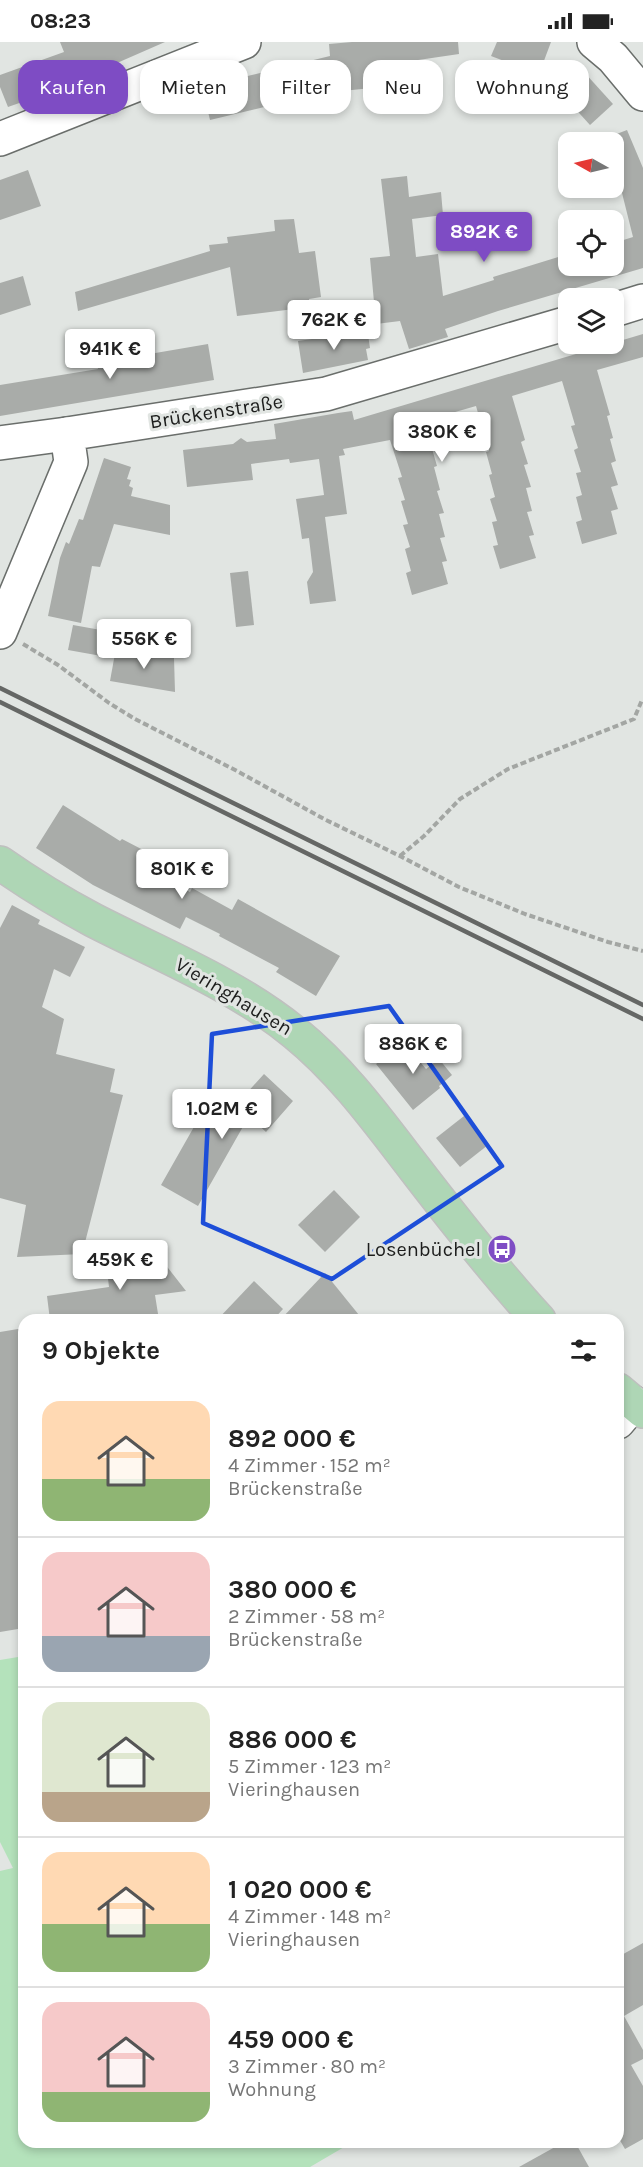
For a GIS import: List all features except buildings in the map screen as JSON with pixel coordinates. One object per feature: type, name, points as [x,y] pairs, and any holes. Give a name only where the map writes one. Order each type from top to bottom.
[{"type":"main road","name":"Vieringhausen","points":[[0,863],[93,920],[208,977],[253,1003],[293,1031],[319,1053],[353,1090],[463,1232],[534,1314]]},
{"type":"street","points":[[0,139],[244,42]]},
{"type":"street","points":[[594,42],[613,58],[643,93]]},
{"type":"street","points":[[624,307],[643,301]]},
{"type":"street","name":"Brückenstraße","points":[[0,443],[326,394],[558,326]]},
{"type":"street","points":[[1,631],[71,462],[67,434]]},
{"type":"path","points":[[1,631],[58,665],[109,703],[135,719],[459,887],[525,914],[608,942],[643,951]]},
{"type":"path","points":[[400,856],[424,836],[460,799],[508,769],[634,719],[642,700]]},
{"type":"highlighted area","points":[[389,1006],[502,1166],[332,1279],[203,1223],[212,1034]]},
{"type":"green space","points":[[18,1657],[18,2148],[342,2148],[310,2167],[0,2167],[0,1871],[13,1868],[0,1842],[0,1660]]},
{"type":"railway","points":[[0,688],[643,1005]]},
{"type":"railway","points":[[0,702],[643,1019]]},
{"type":"place","name":"Losenbüchel","points":[[502,1249]]}]
